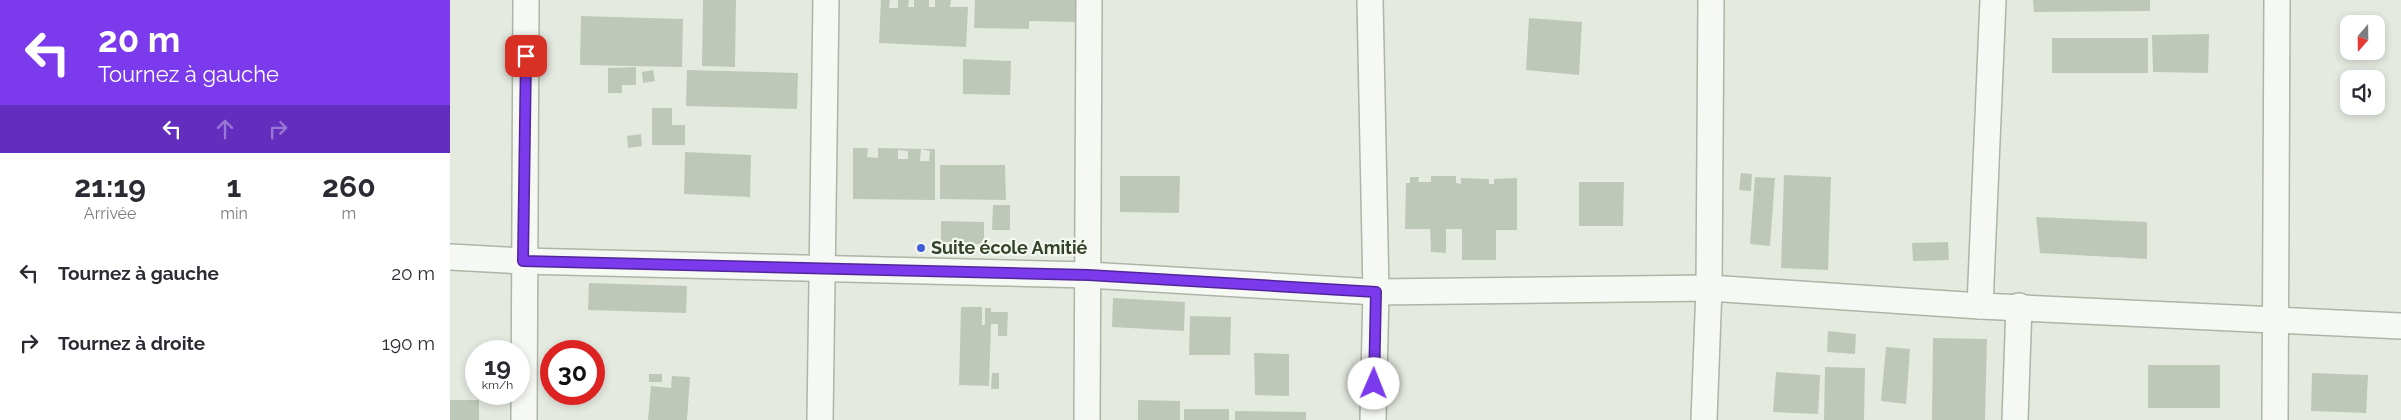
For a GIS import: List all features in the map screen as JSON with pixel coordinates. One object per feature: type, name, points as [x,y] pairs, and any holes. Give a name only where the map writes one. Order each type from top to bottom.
[{"type":"street","points":[[524,420],[523,261],[526,0]]},
{"type":"street","points":[[820,420],[826,0]]},
{"type":"street","points":[[1087,420],[1089,0]]},
{"type":"street","points":[[1370,0],[1376,292],[1373,420]]},
{"type":"street","points":[[1704,420],[1709,288],[1711,0]]},
{"type":"street","points":[[1980,306],[1993,0]]},
{"type":"street","points":[[2275,420],[2277,0]]},
{"type":"street","points":[[450,257],[523,261],[822,266],[1088,275],[1376,292],[1709,288],[1980,306],[2019,306],[2275,318],[2401,326]]},
{"type":"street","points":[[2015,420],[2019,306]]},
{"type":"building","points":[[703,0],[736,0],[735,67],[702,66]]},
{"type":"building","points":[[881,0],[890,0],[889,8],[898,8],[898,0],[909,0],[908,7],[914,7],[914,0],[929,0],[929,7],[935,7],[935,0],[951,0],[950,7],[968,7],[966,47],[879,43]]},
{"type":"building","points":[[975,0],[1075,0],[1075,22],[1029,21],[1029,29],[974,28]]},
{"type":"building","points":[[2033,0],[2150,0],[2150,11],[2034,12]]},
{"type":"building","points":[[581,16],[683,19],[682,67],[580,65]]},
{"type":"building","points":[[1529,18],[1582,22],[1579,75],[1526,70]]},
{"type":"building","points":[[2209,34],[2208,73],[2153,72],[2152,35]]},
{"type":"building","points":[[2052,38],[2148,38],[2148,73],[2052,73]]},
{"type":"building","points":[[963,59],[1011,61],[1010,95],[963,94]]},
{"type":"building","points":[[636,67],[636,85],[622,85],[622,93],[608,93],[608,68]]},
{"type":"building","points":[[653,70],[655,81],[643,83],[642,72]]},
{"type":"building","points":[[687,70],[798,73],[797,109],[686,106]]},
{"type":"building","points":[[652,108],[672,108],[672,125],[685,125],[685,145],[652,145]]},
{"type":"building","points":[[641,134],[642,146],[628,148],[627,136]]},
{"type":"building","points":[[853,148],[868,148],[867,157],[878,158],[878,148],[935,149],[935,200],[853,199]],"holes":[[[921,149],[930,151],[929,161],[920,161]],[[898,150],[908,151],[908,159],[898,159]]]},
{"type":"building","points":[[685,152],[751,155],[750,197],[684,194]]},
{"type":"building","points":[[940,165],[1005,165],[1006,200],[940,199]]},
{"type":"building","points":[[1741,173],[1752,174],[1751,191],[1739,190]]},
{"type":"building","points":[[1784,175],[1831,177],[1828,270],[1781,268]]},
{"type":"building","points":[[1120,176],[1180,176],[1179,213],[1120,212]]},
{"type":"building","points":[[1431,176],[1456,176],[1456,183],[1461,184],[1461,178],[1489,179],[1489,184],[1494,184],[1494,179],[1517,178],[1517,230],[1496,230],[1496,260],[1462,260],[1462,229],[1446,229],[1446,253],[1431,252],[1430,229],[1405,229],[1406,183],[1410,183],[1410,177],[1419,177],[1418,182],[1431,182]]},
{"type":"building","points":[[1755,177],[1775,178],[1770,246],[1750,244]]},
{"type":"building","points":[[1579,182],[1624,182],[1623,226],[1579,226]]},
{"type":"building","points":[[993,205],[1010,205],[1010,230],[992,230]]},
{"type":"building","points":[[2036,217],[2147,222],[2147,259],[2040,253]]},
{"type":"building","points":[[941,221],[984,222],[984,244],[941,244]]},
{"type":"building","points":[[1948,242],[1949,260],[1913,261],[1912,243]]},
{"type":"building","points":[[589,283],[687,286],[686,313],[588,310]]},
{"type":"building","points":[[1113,298],[1185,302],[1184,331],[1112,327]]},
{"type":"building","points":[[961,307],[982,307],[982,325],[985,325],[985,308],[991,308],[991,312],[1008,312],[1007,336],[998,336],[998,324],[991,324],[989,386],[959,385]]},
{"type":"building","points":[[1190,316],[1231,317],[1230,355],[1189,355]]},
{"type":"building","points":[[1828,331],[1856,334],[1855,354],[1827,352]]},
{"type":"building","points":[[1933,338],[1987,339],[1985,420],[1932,420]]},
{"type":"building","points":[[1886,347],[1910,349],[1906,404],[1881,401]]},
{"type":"building","points":[[1254,353],[1289,354],[1289,396],[1255,395]]},
{"type":"building","points":[[2148,365],[2220,365],[2220,408],[2148,408]]},
{"type":"building","points":[[1825,367],[1865,368],[1864,420],[1824,420]]},
{"type":"building","points":[[1776,372],[1820,375],[1818,414],[1773,412]]},
{"type":"building","points":[[992,373],[999,373],[999,389],[991,389]]},
{"type":"building","points":[[2312,373],[2368,375],[2366,413],[2311,411]]},
{"type":"building","points":[[649,374],[662,374],[662,382],[649,382]]},
{"type":"building","points":[[672,376],[690,377],[687,420],[648,420],[651,386],[671,388]]},
{"type":"building","points":[[450,400],[465,400],[465,405],[479,405],[479,420],[450,420]]},
{"type":"building","points":[[1138,400],[1180,401],[1180,420],[1138,420]]},
{"type":"building","points":[[1184,409],[1229,409],[1229,420],[1184,420]]},
{"type":"building","points":[[1235,411],[1306,412],[1306,420],[1235,420]]},
{"type":"place","name":"Suite école Amitié","points":[[921,248]]},
{"type":"route","points":[[526,56],[523,261],[822,266],[1088,275],[1376,292],[1374,384]]}]
